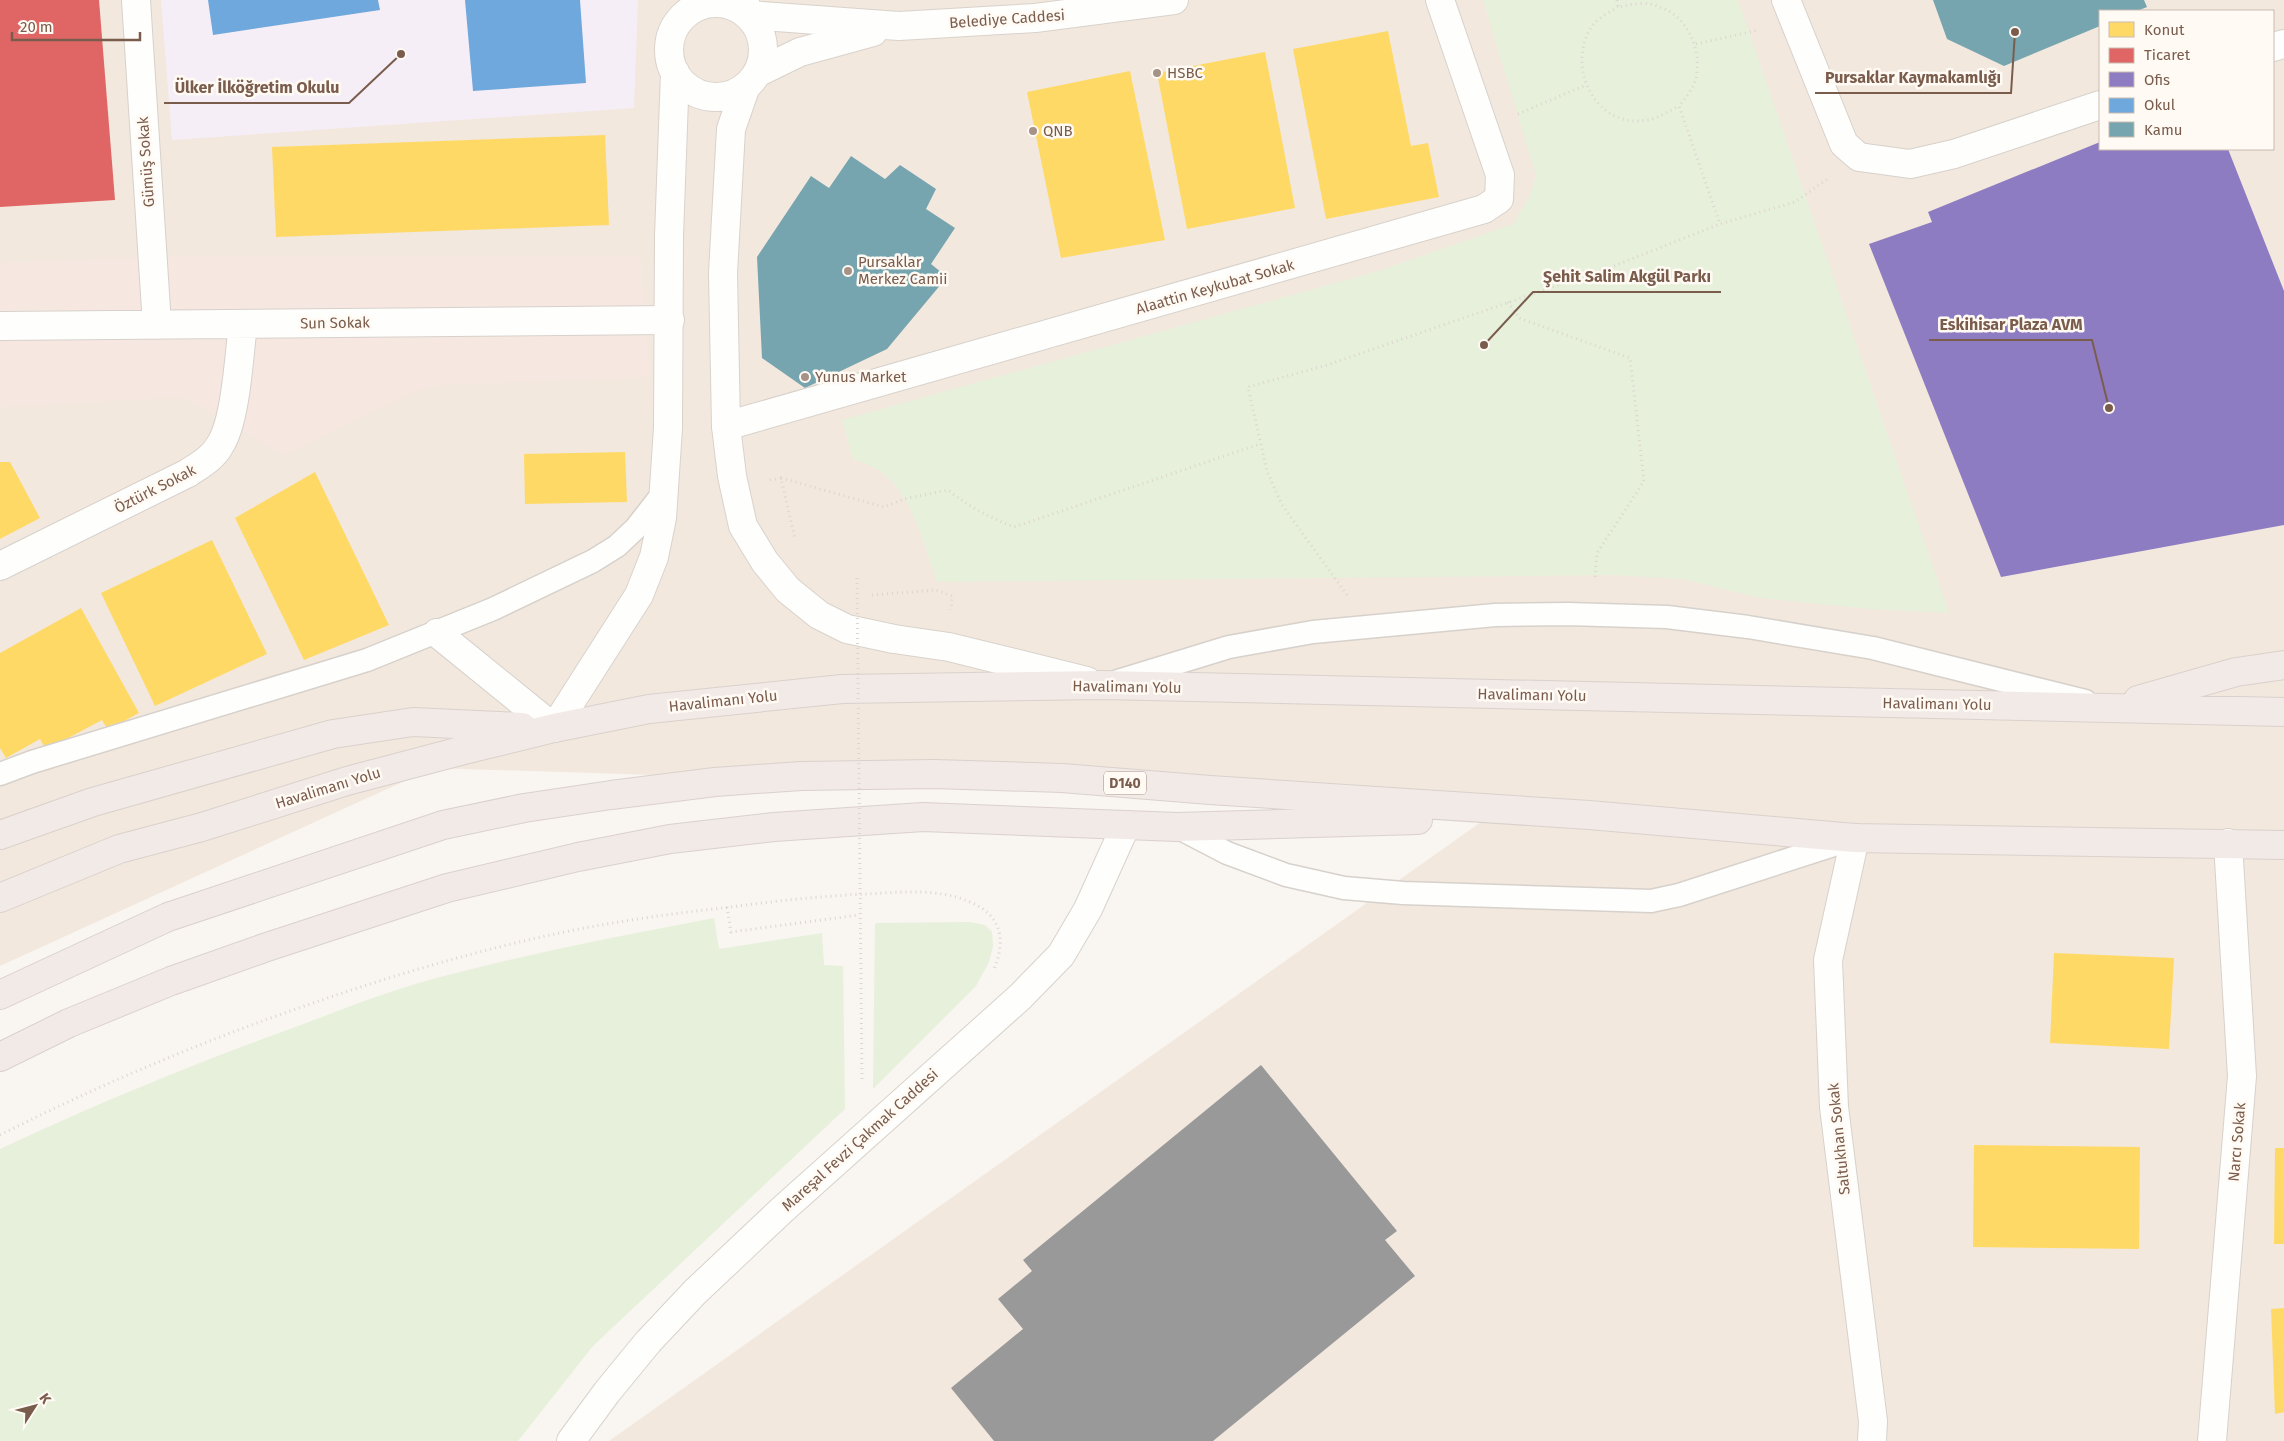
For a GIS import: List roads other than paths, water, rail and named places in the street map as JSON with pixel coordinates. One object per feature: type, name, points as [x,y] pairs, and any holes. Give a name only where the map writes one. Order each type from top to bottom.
[{"type":"highway","points":[[2112,708],[2236,672],[2284,665]]},
{"type":"highway","name":"Havalimanı Yolu","points":[[0,898],[119,849],[202,827],[347,781],[554,728],[649,709],[718,700],[842,689],[1103,685],[2284,712]]},
{"type":"highway","points":[[0,835],[93,802],[333,734],[413,722],[554,728]]},
{"type":"highway","name":"D140","points":[[0,995],[168,917],[443,825],[524,808],[611,794],[714,782],[801,776],[934,774],[1052,778],[1589,815],[1855,838],[2228,842],[2284,845]]},
{"type":"highway","points":[[0,1057],[69,1023],[171,981],[264,948],[447,888],[578,857],[670,839],[774,827],[924,817],[1177,827],[1589,815]]},
{"type":"street","name":"Gümüş Sokak","points":[[136,0],[157,325]]},
{"type":"street","name":"Belediye Caddesi","points":[[899,26],[1035,18],[1174,0]]},
{"type":"street","name":"Alaattin Keykubat Sokak","points":[[726,426],[1484,210],[1499,199],[1500,174],[1440,0]]},
{"type":"street","points":[[437,633],[554,728],[639,595],[654,557],[662,518],[668,428],[669,236],[675,72],[670,56],[670,38],[680,11],[710,3],[899,26]]},
{"type":"street","points":[[746,8],[759,29],[763,45],[761,65],[752,80],[731,129],[727,168],[723,272],[726,426],[732,476],[744,526],[765,562],[788,590],[819,615],[847,629],[894,639],[949,647],[1103,685]]},
{"type":"street","points":[[1790,11],[1844,144],[1859,157],[1910,164],[1954,154],[2099,105]]},
{"type":"street","points":[[675,72],[681,80],[696,92],[716,97],[733,94],[752,80],[800,52],[899,26]]},
{"type":"street","name":"Sun Sokak","points":[[0,326],[670,320]]},
{"type":"street","name":"Öztürk Sokak","points":[[0,566],[188,473],[207,461],[221,445],[230,422],[243,324]]},
{"type":"street","name":"Mareşal Fevzi Çakmak Caddesi","points":[[572,1441],[607,1392],[642,1349],[695,1292],[790,1203],[1020,996],[1061,954],[1088,909],[1126,825]]},
{"type":"street","name":"Saltukhan Sokak","points":[[1855,838],[1828,960],[1834,1107],[1872,1421],[1872,1441]]},
{"type":"street","name":"Narcı Sokak","points":[[2212,1441],[2242,1076],[2228,842]]},
{"type":"lane","points":[[0,774],[367,660],[494,609],[593,561],[617,546],[636,528],[664,492]]},
{"type":"lane","points":[[1103,685],[1229,647],[1313,632],[1495,614],[1594,615],[1667,618],[1739,626],[1873,648],[2112,708]]},
{"type":"lane","points":[[1177,827],[1227,852],[1286,875],[1344,888],[1402,893],[1651,901],[1679,895],[1855,838]]},
{"type":"place","name":"Pursaklar Kaymakamlığı","points":[[2015,32]]},
{"type":"place","name":"Ülker İlköğretim Okulu","points":[[401,54]]},
{"type":"place","name":"HSBC","points":[[1157,73]]},
{"type":"place","name":"QNB","points":[[1033,131]]},
{"type":"place","name":"Pursaklar Merkez Camii","points":[[848,271]]},
{"type":"place","name":"Şehit Salim Akgül Parkı","points":[[1484,345]]},
{"type":"place","name":"Yunus Market","points":[[805,377]]},
{"type":"place","name":"Eskihisar Plaza AVM","points":[[2109,408]]}]
